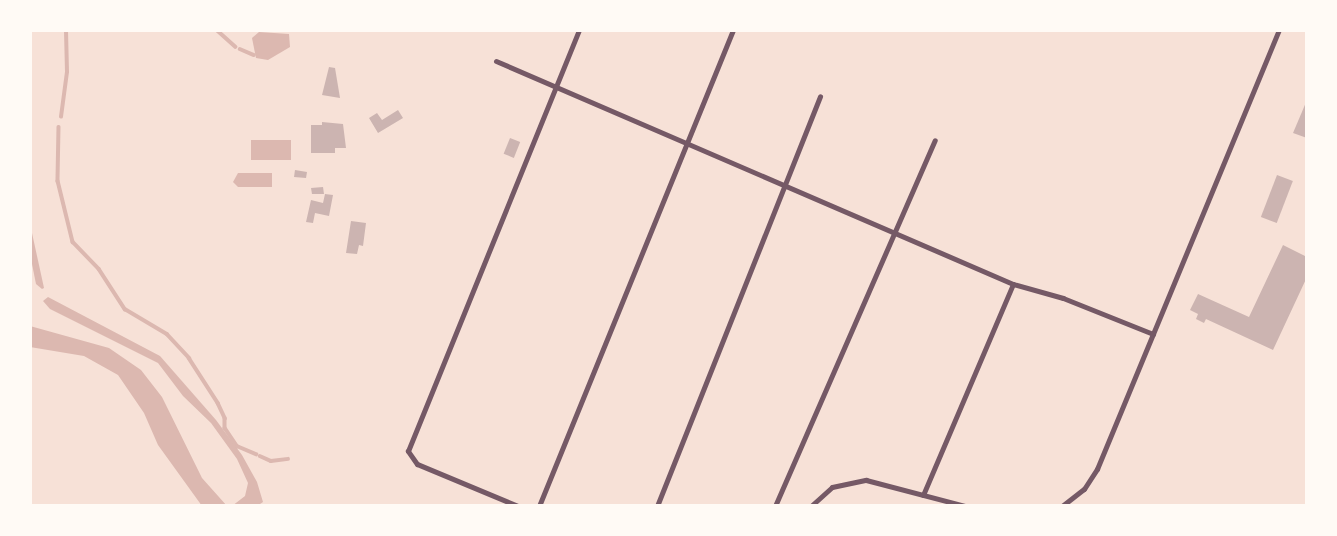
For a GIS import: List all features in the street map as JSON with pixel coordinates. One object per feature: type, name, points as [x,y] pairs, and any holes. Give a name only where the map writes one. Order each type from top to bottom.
[{"type":"street","points":[[518,506],[417,464],[409,457],[409,446],[579,30]]},
{"type":"street","points":[[539,506],[733,30]]},
{"type":"street","points":[[1062,506],[1084,489],[1097,470],[1279,30]]},
{"type":"street","points":[[496,61],[557,85],[785,187],[1013,284],[1063,298],[1153,334]]},
{"type":"street","points":[[657,506],[820,96]]},
{"type":"street","points":[[775,506],[935,140]]},
{"type":"street","points":[[923,495],[1013,284]]},
{"type":"street","points":[[811,506],[832,487],[858,480],[873,481],[965,506]]},
{"type":"shaded area","points":[[259,32],[289,34],[290,47],[268,60],[256,58],[252,38]]},
{"type":"shaded area","points":[[251,140],[291,140],[291,160],[251,160]]},
{"type":"shaded area","points":[[238,173],[272,173],[272,187],[238,187],[233,182]]},
{"type":"shaded area","points":[[30,224],[44,288],[42,289],[36,284],[30,254]]},
{"type":"shaded area","points":[[48,297],[160,356],[216,420],[242,455],[257,482],[263,502],[257,506],[232,506],[245,496],[248,483],[237,459],[211,423],[183,396],[158,363],[50,309],[43,301]]},
{"type":"shaded area","points":[[30,326],[109,348],[141,370],[162,397],[202,478],[227,506],[202,506],[158,445],[144,413],[118,375],[84,356],[30,347]]},
{"type":"building","points":[[329,67],[335,68],[340,98],[322,95]]},
{"type":"building","points":[[1307,100],[1307,138],[1293,133]]},
{"type":"building","points":[[398,110],[403,118],[378,133],[369,118],[377,113],[382,120]]},
{"type":"building","points":[[322,122],[343,124],[346,148],[335,148],[335,153],[311,153],[311,125],[322,125]]},
{"type":"building","points":[[510,138],[520,142],[514,158],[504,154]]},
{"type":"building","points":[[295,170],[307,172],[306,178],[294,177]]},
{"type":"building","points":[[1277,175],[1293,181],[1277,223],[1261,217]]},
{"type":"building","points":[[323,187],[324,194],[312,194],[311,188]]},
{"type":"building","points":[[325,194],[333,195],[329,216],[315,213],[313,223],[306,222],[311,200],[323,203]]},
{"type":"building","points":[[351,221],[366,223],[363,246],[359,245],[357,254],[346,253]]},
{"type":"building","points":[[1283,245],[1307,257],[1307,277],[1273,350],[1206,319],[1204,323],[1196,319],[1198,314],[1190,310],[1198,294],[1249,317]]},
{"type":"waterway","points":[[61,117],[67,72],[66,30]]},
{"type":"waterway","points":[[217,30],[236,47]]},
{"type":"waterway","points":[[240,49],[254,55]]},
{"type":"waterway","points":[[59,127],[58,181],[73,242],[99,269],[125,309],[167,334],[189,358],[218,403],[225,418],[225,428],[237,446],[256,454]]},
{"type":"waterway","points":[[260,456],[271,461],[288,459]]}]
